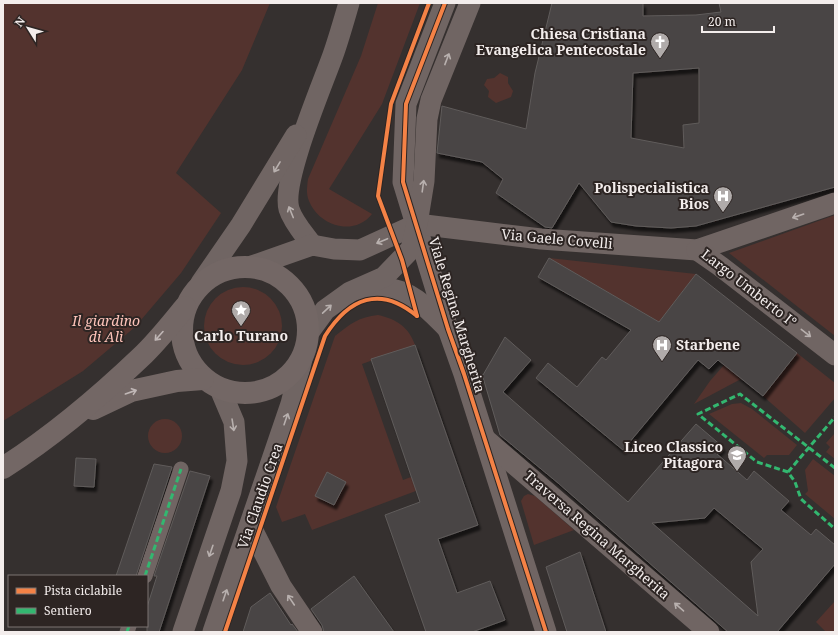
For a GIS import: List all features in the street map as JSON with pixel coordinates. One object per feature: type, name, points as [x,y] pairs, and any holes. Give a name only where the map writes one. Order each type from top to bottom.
[{"type":"main road","points":[[3,468],[29,451],[70,420],[141,357],[185,307],[201,283],[222,270],[252,266],[274,272],[292,285],[305,307],[309,332],[302,359],[290,375],[266,390],[240,394],[212,384],[177,381],[131,391],[70,420]]},
{"type":"main road","points":[[185,307],[181,329],[186,355],[212,384]]},
{"type":"street","points":[[312,245],[300,229],[289,209],[289,182],[312,109],[333,55],[349,3]]},
{"type":"street","name":"Viale Regina Margherita","points":[[445,3],[406,104],[403,182],[448,329],[485,438],[546,632]]},
{"type":"street","name":"Viale Regina Margherita","points":[[417,224],[424,181],[427,119],[431,100],[470,3]]},
{"type":"street","points":[[201,283],[241,226],[312,109]]},
{"type":"street","name":"Largo Umberto I°","points":[[697,250],[835,203]]},
{"type":"street","points":[[252,266],[312,245],[334,249],[360,250],[417,224]]},
{"type":"street","points":[[309,332],[326,310],[350,292],[384,277],[397,265],[411,249],[417,224]]},
{"type":"street","name":"Via Gaele Covelli","points":[[417,224],[541,239],[697,250]]},
{"type":"street","name":"Largo Umberto I°","points":[[697,250],[726,270],[835,355]]},
{"type":"street","points":[[350,292],[384,288],[408,294],[421,303],[448,329]]},
{"type":"street","name":"Via Claudio Crea","points":[[212,632],[291,404],[302,359]]},
{"type":"street","name":"Via Claudio Crea","points":[[183,632],[231,491],[237,461],[234,422],[212,384]]},
{"type":"street","name":"Traversa Regina Margherita","points":[[485,438],[709,632]]},
{"type":"street","points":[[145,575],[181,469]]},
{"type":"street","points":[[250,525],[281,586],[312,632]]},
{"type":"green space","name":"Il giardino di Alì","points":[[3,3],[270,3],[242,70],[176,173],[221,213],[181,273],[135,327],[83,371],[3,421]]},
{"type":"green space","points":[[378,3],[420,3],[382,104],[329,189],[372,214],[365,221],[356,225],[347,227],[338,226],[321,217],[314,210],[307,196],[308,179],[361,56]]},
{"type":"green space","points":[[500,73],[508,77],[508,83],[513,91],[511,97],[496,103],[488,97],[489,91],[484,85],[487,79],[494,78]]},
{"type":"green space","points":[[835,215],[835,336],[729,253]]},
{"type":"green space","points":[[549,258],[696,274],[659,322]]},
{"type":"green space","points":[[243,287],[258,290],[271,298],[279,311],[282,326],[279,341],[271,354],[258,362],[243,365],[228,362],[215,354],[207,341],[204,326],[207,311],[215,298],[228,290]]},
{"type":"green space","points":[[378,315],[391,319],[401,325],[409,333],[415,345],[362,364],[403,480],[455,460],[461,474],[312,530],[305,514],[282,522],[276,507],[335,336],[345,328],[365,317]]},
{"type":"green space","points":[[797,353],[835,383],[835,398],[805,433],[763,396]]},
{"type":"green space","points":[[724,365],[741,379],[694,404],[710,381]]},
{"type":"green space","points":[[741,403],[752,409],[797,445],[789,455],[767,455],[764,458],[709,414],[732,404]]},
{"type":"green space","points":[[162,419],[168,419],[172,420],[179,426],[182,436],[181,443],[175,450],[168,453],[162,453],[158,452],[151,446],[148,439],[148,433],[149,429],[155,422]]},
{"type":"green space","points":[[835,433],[835,459],[826,452],[830,447],[826,443]]},
{"type":"green space","points":[[813,459],[835,476],[835,519],[805,494],[808,491],[805,470]]},
{"type":"green space","points":[[528,494],[535,496],[574,530],[534,545],[521,501],[524,496]]},
{"type":"green space","points":[[835,601],[835,631],[825,631],[816,622]]},
{"type":"building","points":[[552,3],[643,3],[643,16],[696,15],[721,12],[719,3],[835,3],[835,187],[696,226],[671,228],[636,226],[611,222],[579,183],[552,228],[545,227],[496,193],[503,179],[482,162],[437,153],[442,106],[526,129],[535,73]],"holes":[[[699,68],[699,123],[683,125],[684,148],[631,138],[633,73]]]},
{"type":"building","name":"Starbene","points":[[549,258],[659,322],[696,274],[797,353],[763,396],[718,360],[709,369],[698,360],[623,450],[536,378],[548,363],[577,387],[602,357],[606,360],[631,330],[538,277]]},
{"type":"building","points":[[505,337],[531,360],[503,392],[628,502],[696,424],[723,447],[717,454],[747,480],[754,471],[789,501],[781,510],[811,535],[816,529],[835,545],[835,564],[777,632],[728,632],[558,483],[500,435],[482,374],[483,375]],"holes":[[[714,508],[763,549],[751,562],[758,616],[652,523],[705,518]]]},
{"type":"building","points":[[415,345],[478,525],[438,539],[457,593],[490,581],[505,620],[472,632],[426,632],[385,515],[420,502],[371,359]]},
{"type":"building","points":[[76,458],[96,459],[94,487],[74,486]]},
{"type":"building","points":[[154,464],[172,467],[136,575],[116,575]]},
{"type":"building","points":[[190,471],[210,476],[159,632],[147,632],[148,604],[157,576],[154,576]]},
{"type":"building","points":[[327,472],[346,482],[334,505],[315,496]]},
{"type":"building","points":[[580,552],[606,632],[567,632],[546,567]]},
{"type":"building","points":[[354,576],[394,632],[324,632],[322,625],[311,609]]},
{"type":"building","points":[[270,593],[291,625],[292,624],[298,632],[243,632],[251,607]]},
{"type":"marked path","points":[[835,468],[740,394],[698,414],[757,462],[788,472],[795,482],[801,499],[835,529]]},
{"type":"marked path","points":[[788,472],[835,417]]},
{"type":"marked path","points":[[145,575],[181,469]]},
{"type":"marked path","points":[[127,632],[129,627]]},
{"type":"cycle path","points":[[417,316],[402,260],[378,196],[391,104],[429,3]]},
{"type":"cycle path","points":[[445,3],[406,104],[403,182],[448,329],[464,374],[546,632]]},
{"type":"cycle path","points":[[225,632],[325,336],[344,312],[366,300],[378,299],[390,301],[403,306],[417,316]]},
{"type":"place","name":"Chiesa Cristiana Evangelica Pentecostale","points":[[660,59]]},
{"type":"place","name":"Polispecialistica Bios","points":[[723,213]]},
{"type":"place","name":"Carlo Turano","points":[[241,327]]},
{"type":"place","name":"Starbene","points":[[662,362]]},
{"type":"place","name":"Liceo Classico Pitagora","points":[[737,472]]}]
